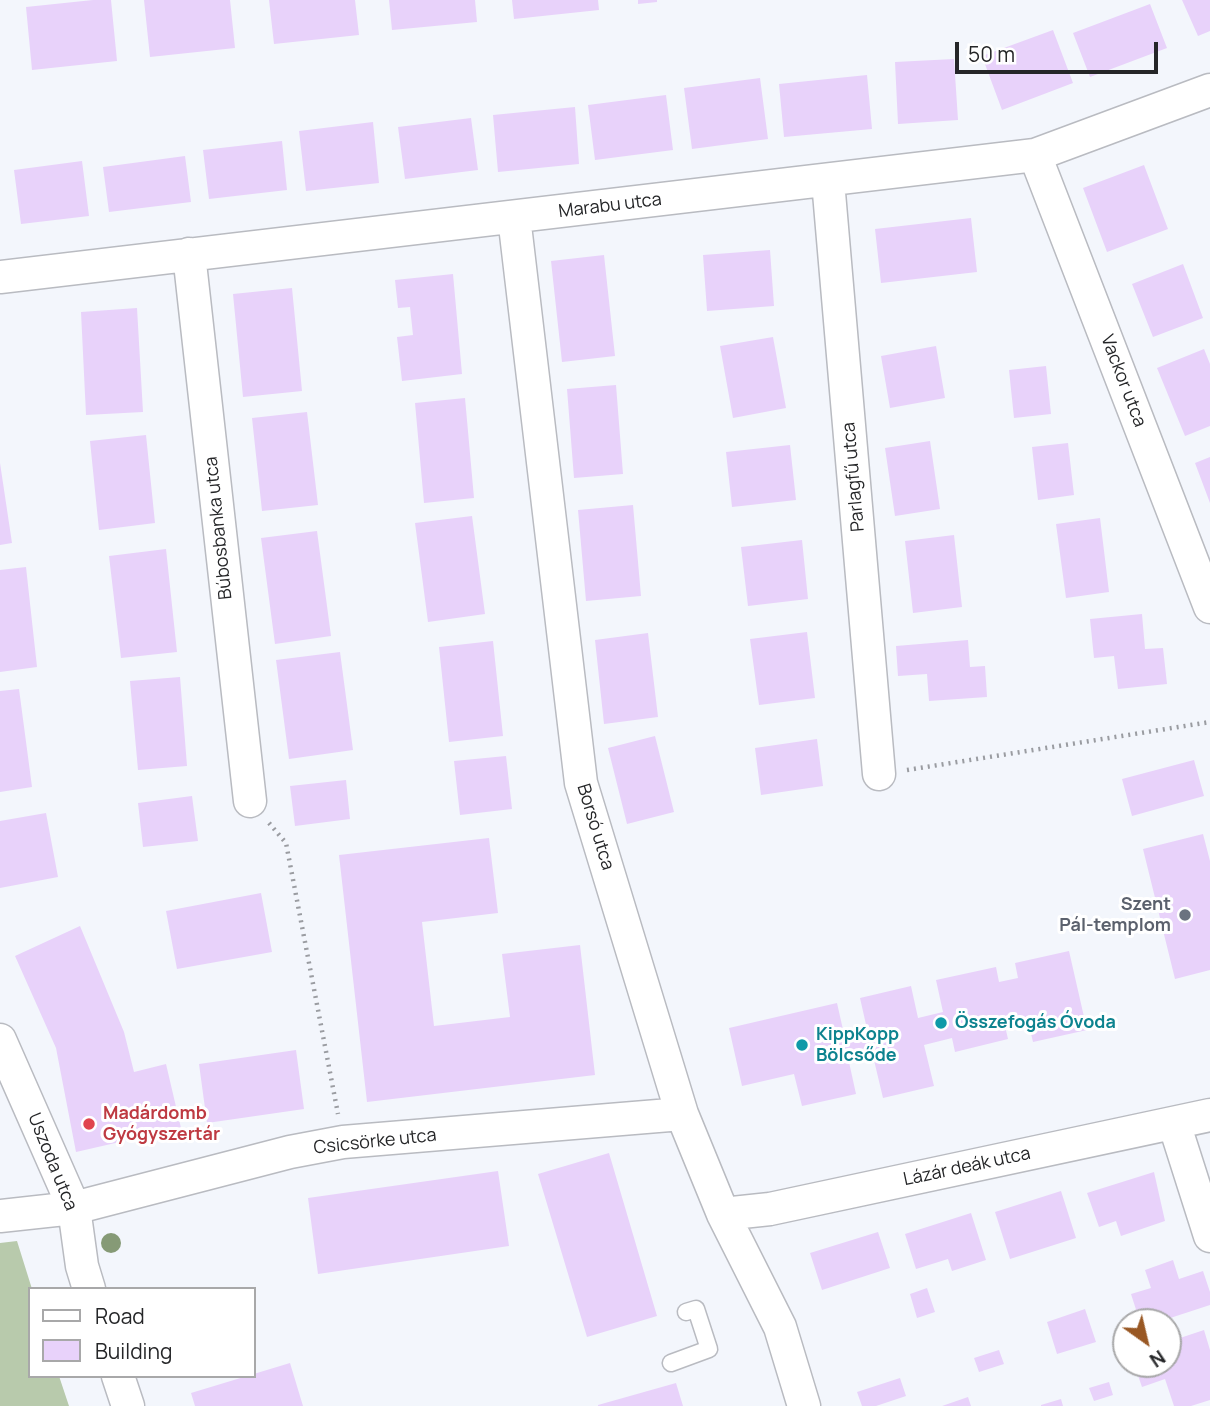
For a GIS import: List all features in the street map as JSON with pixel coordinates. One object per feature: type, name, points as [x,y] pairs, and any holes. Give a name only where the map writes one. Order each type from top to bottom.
[{"type":"street","name":"Marabu utca","points":[[0,277],[1035,155],[1210,90]]},
{"type":"street","name":"Vackor utca","points":[[1035,155],[1210,607]]},
{"type":"street","name":"Parlagfű utca","points":[[828,181],[880,774]]},
{"type":"street","name":"Borsó utca","points":[[514,217],[581,783],[682,1114],[723,1214],[780,1327],[804,1406]]},
{"type":"street","name":"Búbosbanka utca","points":[[189,254],[250,801]]},
{"type":"street","name":"Uszoda utca","points":[[0,1040],[74,1208],[82,1266],[88,1287]]},
{"type":"street","name":"Csicsörke utca","points":[[0,1216],[74,1208],[293,1161],[343,1142],[682,1114]]},
{"type":"street","name":"Lázár deák utca","points":[[723,1214],[770,1209],[1210,1115]]},
{"type":"street","points":[[1174,1123],[1210,1236]]},
{"type":"street","points":[[119,1378],[128,1406]]},
{"type":"lane","points":[[671,1363],[709,1349],[696,1309],[686,1312]]},
{"type":"path","points":[[880,774],[1210,722]]},
{"type":"path","points":[[250,801],[286,844],[343,1142]]},
{"type":"green space","points":[[17,1241],[31,1287],[28,1287],[28,1378],[60,1378],[69,1406],[0,1406],[0,1243]]},
{"type":"building","points":[[111,0],[117,61],[32,70],[26,7]]},
{"type":"building","points":[[144,0],[230,0],[235,48],[150,57]]},
{"type":"building","points":[[269,0],[355,0],[359,35],[274,44]]},
{"type":"building","points":[[389,0],[475,0],[477,22],[392,30]]},
{"type":"building","points":[[512,0],[598,0],[599,10],[514,19]]},
{"type":"building","points":[[638,0],[657,0],[657,2],[638,4]]},
{"type":"building","points":[[1182,0],[1210,0],[1210,31],[1198,36]]},
{"type":"building","points":[[1150,4],[1167,48],[1090,77],[1073,33]]},
{"type":"building","points":[[1053,30],[1073,83],[1002,110],[982,56]]},
{"type":"building","points":[[954,59],[958,120],[898,124],[895,62]]},
{"type":"building","points":[[867,75],[872,129],[784,137],[779,84]]},
{"type":"building","points":[[760,78],[768,139],[692,149],[684,88]]},
{"type":"building","points":[[666,95],[673,150],[595,160],[588,105]]},
{"type":"building","points":[[575,107],[579,164],[498,172],[493,115]]},
{"type":"building","points":[[471,118],[478,170],[405,179],[398,127]]},
{"type":"building","points":[[373,122],[379,183],[306,191],[299,131]]},
{"type":"building","points":[[282,141],[287,190],[209,199],[203,150]]},
{"type":"building","points":[[185,156],[191,202],[109,212],[103,167]]},
{"type":"building","points":[[82,161],[89,216],[21,224],[14,170]]},
{"type":"building","points":[[1144,165],[1168,229],[1107,252],[1083,188]]},
{"type":"building","points":[[971,218],[977,272],[881,283],[875,229]]},
{"type":"building","points":[[770,250],[774,306],[707,311],[703,255]]},
{"type":"building","points":[[604,255],[615,356],[562,362],[551,261]]},
{"type":"building","points":[[1183,264],[1203,318],[1153,337],[1132,284]]},
{"type":"building","points":[[453,274],[462,374],[402,381],[397,337],[413,335],[410,307],[398,308],[395,280]]},
{"type":"building","points":[[292,288],[302,391],[243,397],[233,294]]},
{"type":"building","points":[[137,308],[143,412],[86,415],[81,312]]},
{"type":"building","points":[[773,337],[786,408],[733,418],[720,346]]},
{"type":"building","points":[[936,346],[945,398],[890,408],[881,356]]},
{"type":"building","points":[[1204,349],[1210,364],[1210,426],[1185,436],[1157,368]]},
{"type":"building","points":[[1046,366],[1051,414],[1014,418],[1009,370]]},
{"type":"building","points":[[616,385],[623,474],[574,478],[567,389]]},
{"type":"building","points":[[465,398],[474,498],[424,503],[415,403]]},
{"type":"building","points":[[307,412],[318,505],[262,511],[252,418]]},
{"type":"building","points":[[146,435],[155,523],[99,530],[90,441]]},
{"type":"building","points":[[930,441],[940,509],[895,516],[885,448]]},
{"type":"building","points":[[1068,443],[1074,495],[1038,500],[1032,447]]},
{"type":"building","points":[[790,445],[796,500],[732,507],[726,452]]},
{"type":"building","points":[[1210,457],[1210,503],[1195,463]]},
{"type":"building","points":[[0,463],[12,543],[0,545]]},
{"type":"building","points":[[633,505],[641,596],[586,601],[578,510]]},
{"type":"building","points":[[472,516],[485,614],[428,622],[415,523]]},
{"type":"building","points":[[1100,518],[1109,592],[1066,598],[1056,524]]},
{"type":"building","points":[[317,531],[331,636],[275,644],[261,538]]},
{"type":"building","points":[[954,535],[962,607],[913,613],[905,541]]},
{"type":"building","points":[[802,540],[808,599],[748,606],[741,547]]},
{"type":"building","points":[[166,549],[177,652],[121,658],[109,556]]},
{"type":"building","points":[[26,567],[37,667],[0,672],[0,570]]},
{"type":"building","points":[[1142,614],[1145,649],[1163,648],[1167,684],[1118,689],[1114,656],[1094,658],[1090,619]]},
{"type":"building","points":[[807,632],[815,698],[759,705],[750,639]]},
{"type":"building","points":[[648,633],[658,717],[604,724],[595,640]]},
{"type":"building","points":[[968,640],[970,667],[985,666],[987,697],[929,701],[927,674],[898,676],[896,646]]},
{"type":"building","points":[[493,641],[503,736],[449,742],[439,647]]},
{"type":"building","points":[[340,652],[353,750],[289,759],[276,660]]},
{"type":"building","points":[[180,677],[187,766],[138,770],[130,681]]},
{"type":"building","points":[[19,689],[32,787],[0,792],[0,691]]},
{"type":"building","points":[[655,736],[674,812],[627,824],[608,748]]},
{"type":"building","points":[[817,739],[823,786],[761,795],[755,748]]},
{"type":"building","points":[[506,756],[512,809],[460,815],[454,761]]},
{"type":"building","points":[[1194,760],[1204,796],[1132,816],[1122,779]]},
{"type":"building","points":[[346,780],[350,819],[295,826],[290,786]]},
{"type":"building","points":[[192,796],[198,841],[143,847],[138,803]]},
{"type":"building","points":[[46,813],[58,877],[0,888],[0,821]]},
{"type":"building","name":"Szent Pál-templom","points":[[1203,834],[1210,861],[1210,970],[1175,979],[1143,849]]},
{"type":"building","points":[[489,838],[498,913],[422,922],[434,1026],[510,1017],[502,954],[580,945],[595,1075],[367,1102],[339,855]]},
{"type":"building","points":[[261,893],[272,952],[177,969],[166,911]]},
{"type":"building","points":[[80,926],[124,1032],[134,1072],[166,1064],[181,1128],[76,1152],[56,1048],[15,956]]},
{"type":"building","name":"Összefogás Óvoda","points":[[1069,951],[1087,1030],[1033,1042],[1028,1021],[1005,1026],[1008,1039],[955,1052],[952,1038],[924,1045],[934,1086],[883,1098],[873,1056],[849,1062],[856,1094],[802,1106],[794,1074],[742,1086],[729,1028],[837,1003],[844,1034],[867,1029],[860,998],[911,986],[918,1018],[943,1012],[936,980],[996,967],[999,982],[1018,978],[1015,963]]},
{"type":"building","points":[[296,1050],[304,1109],[207,1123],[199,1064]]},
{"type":"building","points":[[609,1153],[657,1316],[587,1337],[538,1174]]},
{"type":"building","points":[[498,1171],[509,1246],[318,1274],[308,1198]]},
{"type":"building","points":[[1154,1172],[1165,1221],[1121,1236],[1116,1221],[1099,1227],[1087,1193]]},
{"type":"building","points":[[1061,1191],[1076,1238],[1010,1259],[995,1212]]},
{"type":"building","points":[[971,1213],[986,1260],[952,1271],[948,1259],[916,1269],[905,1234]]},
{"type":"building","points":[[878,1232],[890,1268],[822,1290],[810,1253]]},
{"type":"building","points":[[1173,1260],[1179,1279],[1203,1271],[1210,1292],[1210,1305],[1182,1314],[1182,1308],[1136,1308],[1131,1294],[1151,1288],[1145,1270]]},
{"type":"building","points":[[927,1288],[935,1312],[917,1318],[910,1294]]},
{"type":"building","points":[[1085,1309],[1096,1342],[1057,1354],[1047,1322]]},
{"type":"building","points":[[1204,1330],[1210,1350],[1210,1400],[1191,1406],[1174,1406],[1165,1379],[1142,1387],[1139,1378],[1182,1378],[1182,1337]]},
{"type":"building","points":[[999,1350],[1004,1364],[979,1372],[974,1358]]},
{"type":"building","points":[[290,1363],[303,1406],[195,1406],[191,1393],[240,1378],[256,1378],[256,1373]]},
{"type":"building","points":[[900,1378],[906,1396],[876,1406],[862,1406],[857,1392]]},
{"type":"building","points":[[1109,1382],[1113,1395],[1094,1401],[1089,1388]]},
{"type":"building","points":[[676,1383],[683,1406],[598,1406],[598,1405]]},
{"type":"building","points":[[968,1397],[971,1406],[942,1406]]},
{"type":"building","points":[[1061,1399],[1063,1406],[1041,1406],[1041,1405]]},
{"type":"place","name":"Szent Pál-templom","points":[[1185,915]]},
{"type":"place","name":"Összefogás Óvoda","points":[[941,1023]]},
{"type":"place","name":"KippKopp Bölcsőde","points":[[802,1045]]},
{"type":"place","name":"Madárdomb Gyógyszertár","points":[[89,1124]]}]
